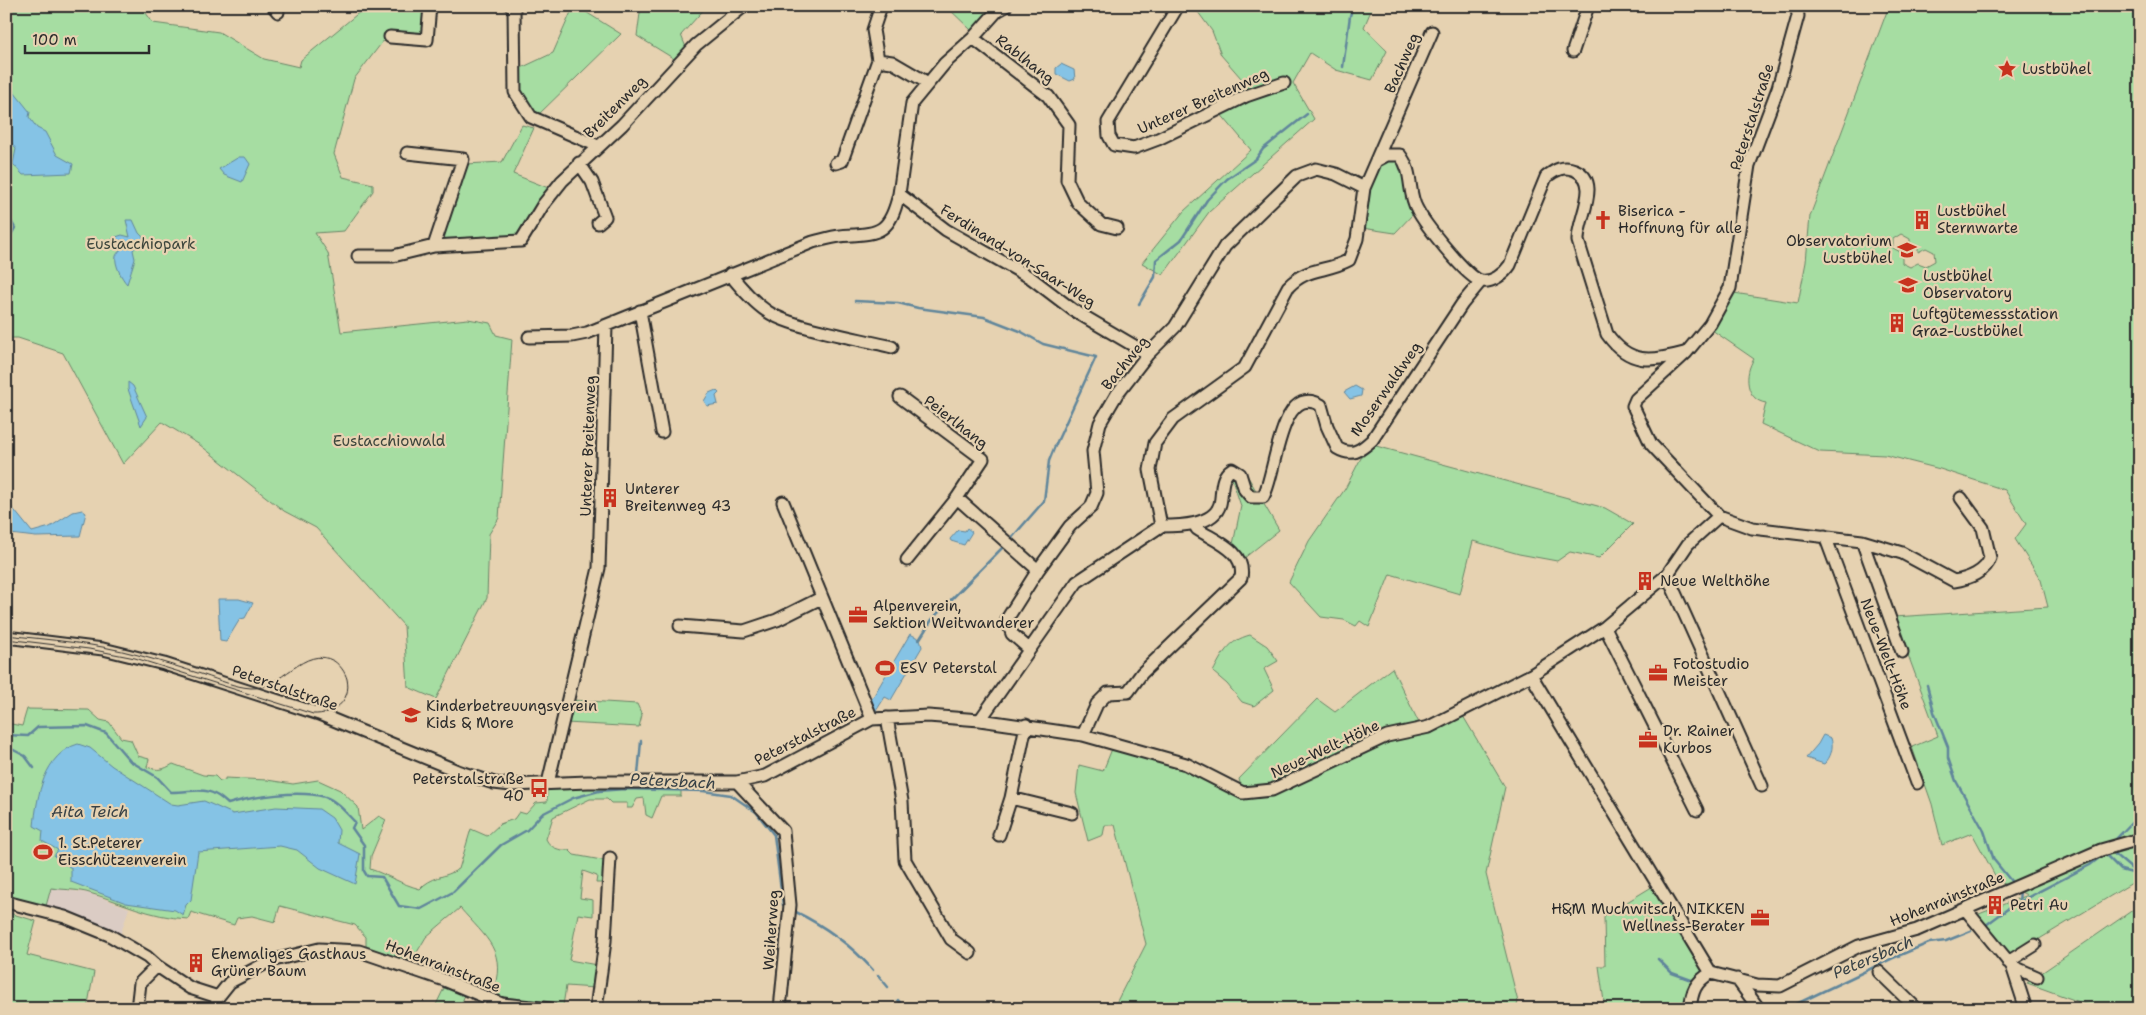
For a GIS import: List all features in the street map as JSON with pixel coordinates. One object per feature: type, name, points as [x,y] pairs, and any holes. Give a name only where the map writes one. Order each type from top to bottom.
[{"type":"street","points":[[390,36],[427,40],[430,6]]},
{"type":"street","name":"Breitenweg","points":[[434,246],[521,241],[543,205],[562,181],[622,125],[696,45],[744,6]]},
{"type":"street","points":[[836,163],[842,161],[878,60],[873,30],[881,6]]},
{"type":"street","points":[[529,337],[572,336],[606,326],[730,274],[813,242],[838,236],[873,235],[884,228],[892,215],[899,194],[912,103],[945,63],[997,11],[1006,6]]},
{"type":"street","name":"Unterer Breitenweg","points":[[1178,6],[1108,122],[1109,136],[1114,145],[1134,148],[1246,96],[1284,83]]},
{"type":"street","points":[[1573,51],[1588,6]]},
{"type":"street","name":"Peterstalstraße","points":[[1686,353],[1710,324],[1730,288],[1749,165],[1778,88],[1798,16],[1797,6]]},
{"type":"street","points":[[514,7],[515,92],[530,116],[598,146]]},
{"type":"street","name":"Bachweg","points":[[1376,161],[1432,32]]},
{"type":"street","name":"Rablhang","points":[[972,38],[1048,96],[1070,125],[1067,180],[1078,203],[1100,224],[1117,228]]},
{"type":"street","points":[[878,60],[892,62],[928,83]]},
{"type":"street","points":[[358,256],[393,256],[434,246],[463,159],[407,153]]},
{"type":"street","points":[[980,720],[1077,582],[1161,526],[1150,470],[1155,443],[1173,419],[1245,367],[1288,288],[1296,279],[1307,272],[1338,266],[1349,260],[1357,239],[1364,188],[1376,161],[1387,154],[1400,155],[1408,166],[1416,208],[1434,236],[1471,275],[1481,281],[1495,279],[1505,273],[1510,266],[1546,177],[1557,169],[1567,167],[1580,172],[1588,182],[1589,194],[1577,231],[1578,241],[1607,334],[1615,345],[1627,353],[1646,360],[1659,360],[1686,353]]},
{"type":"street","points":[[580,163],[592,182],[605,217],[598,223]]},
{"type":"street","name":"Bachweg","points":[[1029,649],[1012,634],[1008,619],[1038,570],[1070,526],[1090,507],[1097,493],[1093,452],[1100,422],[1117,394],[1148,354],[1175,327],[1225,246],[1297,176],[1316,169],[1336,174],[1364,188]]},
{"type":"street","name":"Ferdinand-von-Saar-Weg","points":[[899,194],[946,230],[1023,273],[1073,310],[1148,354]]},
{"type":"street","points":[[730,274],[744,292],[770,313],[800,324],[892,347]]},
{"type":"street","name":"Moserwaldweg","points":[[1161,526],[1194,524],[1217,510],[1224,476],[1232,469],[1240,474],[1245,490],[1251,497],[1263,497],[1278,445],[1290,415],[1300,403],[1311,402],[1321,405],[1327,426],[1337,448],[1350,453],[1360,451],[1372,440],[1462,304],[1481,281]]},
{"type":"street","points":[[640,311],[662,432]]},
{"type":"street","name":"Unterer Breitenweg","points":[[548,783],[599,568],[606,326]]},
{"type":"street","points":[[1686,353],[1636,400],[1633,406],[1651,444],[1718,516],[1752,528],[1862,541],[1902,553],[1954,581],[1969,578],[1984,569],[1990,558],[1983,528],[1961,498]]},
{"type":"street","name":"Peierlhang","points":[[900,398],[983,459],[957,498],[907,560]]},
{"type":"street","points":[[957,498],[1038,570]]},
{"type":"street","points":[[784,502],[821,598],[872,719]]},
{"type":"street","name":"Neue-Welt-Höhe","points":[[980,720],[1083,735],[1186,764],[1243,793],[1272,790],[1387,736],[1429,727],[1532,675],[1605,627],[1666,575],[1688,544],[1718,516]]},
{"type":"street","points":[[1083,735],[1097,704],[1108,693],[1128,692],[1142,673],[1241,578],[1243,567],[1236,554],[1197,529],[1194,524]]},
{"type":"street","name":"Neue-Welt-Höhe","points":[[1825,536],[1918,783]]},
{"type":"street","name":"Neue-Welt-Höhe","points":[[1862,541],[1902,652]]},
{"type":"street","points":[[1666,575],[1762,786]]},
{"type":"street","points":[[680,626],[744,631],[777,620],[821,598]]},
{"type":"street","points":[[1605,627],[1697,810]]},
{"type":"street","name":"Peterstalstraße","points":[[6,637],[96,648],[142,658],[319,714],[460,772],[511,785],[548,783],[737,782],[765,776],[872,719],[928,716],[980,720]]},
{"type":"street","points":[[1532,675],[1711,973],[1698,981],[1692,992],[1690,1009]]},
{"type":"street","points":[[887,718],[902,801],[905,860],[951,939],[970,952]]},
{"type":"street","points":[[999,835],[1011,798],[1026,726]]},
{"type":"street","name":"Weiherweg","points":[[737,782],[783,831],[790,908],[780,1009]]},
{"type":"street","points":[[1011,798],[1072,813]]},
{"type":"street","name":"Hohenrainstraße","points":[[1711,973],[1758,985],[1780,986],[1824,962],[1859,946],[1917,930],[2101,850],[2140,839]]},
{"type":"street","points":[[596,1009],[606,942],[610,858]]},
{"type":"street","points":[[6,902],[64,917],[100,932],[147,956],[157,966],[190,988],[218,997],[215,1009]]},
{"type":"street","points":[[1966,910],[2010,964],[2026,1009]]},
{"type":"street","points":[[2010,964],[2034,945]]},
{"type":"street","name":"Hohenrainstraße","points":[[218,997],[230,982],[270,962],[319,949],[359,951],[444,980],[502,1004],[551,1009]]},
{"type":"street","points":[[2010,964],[2037,977]]},
{"type":"street","points":[[137,1009],[140,984],[157,966]]},
{"type":"street","points":[[1879,972],[1917,1009]]},
{"type":"street","points":[[1737,979],[1759,1009]]},
{"type":"shaded area","points":[[51,888],[89,893],[129,908],[121,933],[46,906]]},
{"type":"green space","name":"Eustacchiowald","points":[[6,6],[141,6],[153,23],[219,32],[264,59],[299,67],[301,60],[367,6],[428,6],[422,37],[387,36],[354,79],[334,154],[343,177],[373,184],[373,191],[344,231],[315,233],[328,253],[341,332],[468,319],[490,323],[496,335],[512,339],[499,518],[489,534],[487,598],[436,699],[408,687],[404,626],[316,528],[284,511],[200,445],[162,422],[123,464],[63,353],[18,338],[6,338]]},
{"type":"green space","points":[[641,6],[707,6],[681,35],[687,50],[676,60],[637,36]]},
{"type":"green space","points":[[946,6],[995,6],[972,31]]},
{"type":"green space","points":[[1196,6],[1373,6],[1364,27],[1387,51],[1372,80],[1336,70],[1310,53],[1293,83],[1314,119],[1209,212],[1163,275],[1142,263],[1184,211],[1251,150],[1214,106],[1241,78],[1221,55],[1212,31],[1195,8]]},
{"type":"green space","points":[[1889,6],[2140,6],[2140,883],[2137,880],[2008,958],[1974,916],[2027,895],[1998,881],[1972,833],[1942,845],[1932,804],[1912,747],[1938,736],[1894,617],[2048,607],[2041,580],[2015,539],[2026,524],[2005,490],[1940,469],[1885,455],[1820,452],[1761,424],[1766,403],[1754,397],[1748,385],[1749,371],[1754,359],[1712,330],[1734,293],[1798,303],[1806,262],[1810,216]],"holes":[[[1901,234],[1910,239],[1910,247],[1914,245],[1918,248],[1918,252],[1926,248],[1934,252],[1935,261],[1926,266],[1918,263],[1910,267],[1902,263],[1902,253],[1893,248],[1893,239]]]},
{"type":"green space","points":[[581,9],[621,34],[537,116],[521,97],[521,68],[553,53],[571,12]]},
{"type":"green space","points":[[522,125],[534,128],[513,174],[551,189],[522,235],[503,239],[445,242],[442,239],[466,164],[502,162]]},
{"type":"green space","points":[[1390,158],[1399,160],[1414,213],[1395,233],[1362,228],[1366,198],[1371,180],[1382,164]]},
{"type":"green space","points":[[1376,446],[1605,508],[1633,524],[1599,558],[1570,552],[1557,561],[1519,554],[1473,541],[1460,594],[1390,574],[1369,627],[1360,621],[1356,626],[1344,620],[1321,617],[1289,582],[1309,541],[1345,489],[1361,458]]},
{"type":"green space","points":[[1244,470],[1279,530],[1243,559],[1232,549],[1241,506],[1231,476]]},
{"type":"green space","points":[[1250,635],[1267,646],[1278,661],[1264,669],[1274,690],[1254,706],[1242,702],[1227,684],[1213,672],[1231,644]]},
{"type":"green space","points":[[1392,668],[1419,723],[1381,735],[1265,788],[1241,786],[1239,779],[1317,699],[1335,712]]},
{"type":"green space","points":[[572,700],[637,704],[642,715],[639,727],[566,723]]},
{"type":"green space","points":[[27,709],[89,710],[100,720],[109,722],[121,738],[131,740],[138,756],[149,759],[147,767],[160,769],[173,764],[203,775],[215,776],[220,781],[225,780],[225,778],[267,780],[293,784],[318,780],[340,790],[358,807],[361,830],[379,816],[386,820],[371,856],[370,869],[420,889],[428,882],[459,869],[471,829],[487,836],[500,824],[514,819],[519,812],[526,814],[536,803],[547,802],[547,789],[593,785],[681,788],[681,796],[661,796],[652,818],[646,815],[644,798],[637,799],[632,808],[627,808],[627,803],[611,803],[607,799],[590,799],[553,817],[546,839],[550,845],[562,850],[569,850],[574,855],[607,861],[603,883],[596,883],[597,876],[583,871],[580,898],[593,900],[593,916],[578,914],[569,960],[597,965],[595,988],[566,986],[563,1006],[492,995],[498,967],[496,956],[486,938],[460,908],[426,937],[413,959],[404,960],[366,948],[366,937],[355,925],[280,906],[275,922],[252,916],[237,918],[234,925],[191,912],[188,919],[160,915],[77,890],[51,888],[46,906],[6,895],[6,723],[22,726]]},
{"type":"green space","points":[[1463,716],[1505,787],[1486,874],[1518,1002],[1516,1009],[1113,1009],[1146,944],[1115,825],[1105,825],[1103,835],[1088,841],[1076,793],[1079,765],[1103,771],[1114,744],[1142,751],[1243,793],[1272,790],[1387,736]]},
{"type":"green space","points":[[1655,885],[1706,970],[1697,978],[1692,987],[1687,1009],[1605,1009],[1599,966],[1605,966],[1604,916]]},
{"type":"green space","points":[[2140,905],[2140,1009],[2099,1009],[2027,983]]},
{"type":"green space","points":[[6,912],[36,921],[27,955],[94,972],[87,1009],[6,1009]]},
{"type":"green space","points":[[445,986],[465,994],[462,1003],[469,1009],[434,1009]]},
{"type":"water","points":[[1061,64],[1074,70],[1075,79],[1070,81],[1056,74],[1056,68]]},
{"type":"water","points":[[6,82],[30,112],[29,117],[37,128],[45,132],[57,155],[73,164],[71,173],[23,175],[13,164],[16,149],[6,136]]},
{"type":"water","points":[[239,157],[245,157],[250,164],[242,182],[224,175],[219,169]]},
{"type":"water","points":[[126,220],[133,220],[139,233],[145,239],[133,250],[135,259],[127,284],[116,263],[117,255],[124,246],[122,243],[111,249],[113,238],[122,235],[130,237]]},
{"type":"water","points":[[128,382],[133,386],[147,417],[141,426],[128,389]]},
{"type":"water","points":[[1355,386],[1362,390],[1361,396],[1350,399],[1344,392]]},
{"type":"water","points":[[716,390],[719,393],[716,396],[718,404],[707,406],[704,401],[709,393]]},
{"type":"water","points":[[6,500],[32,532],[50,527],[73,512],[82,510],[86,513],[80,536],[36,537],[10,534],[6,522]]},
{"type":"water","points":[[967,528],[972,532],[964,545],[951,541],[950,539],[958,530],[965,531]]},
{"type":"water","points":[[218,599],[239,599],[253,603],[245,618],[240,619],[226,642],[220,641]]},
{"type":"water","points":[[910,634],[920,639],[922,647],[891,700],[885,697],[876,711],[872,710],[870,702]]},
{"type":"water","points":[[1823,735],[1831,738],[1832,745],[1830,756],[1824,764],[1806,758]]},
{"type":"water","name":"Aita Teich","points":[[78,744],[90,748],[112,766],[171,804],[178,805],[204,801],[233,814],[276,807],[319,809],[332,818],[339,830],[338,843],[360,854],[355,884],[320,868],[297,850],[280,846],[198,852],[191,900],[186,905],[183,915],[175,910],[126,903],[71,882],[71,868],[54,856],[58,850],[42,841],[43,831],[34,826],[40,790],[50,766],[66,749]]},
{"type":"waterway","points":[[1343,67],[1353,6]]},
{"type":"waterway","points":[[1139,304],[1155,277],[1156,260],[1181,240],[1207,200],[1227,179],[1256,159],[1263,149],[1307,114]]},
{"type":"waterway","points":[[6,212],[15,228],[11,235],[6,236]]},
{"type":"waterway","points":[[855,301],[898,303],[918,308],[984,317],[1020,331],[1043,344],[1096,357],[1049,461],[1044,501],[1010,540]]},
{"type":"waterway","points":[[919,640],[933,618],[1005,545]]},
{"type":"waterway","points":[[1927,685],[1934,712],[1948,747],[1948,758],[1956,781],[1984,831],[1994,860],[2011,881]]},
{"type":"waterway","name":"Petersbach","points":[[6,735],[28,736],[38,727],[87,726],[106,733],[130,761],[157,777],[171,792],[208,791],[228,804],[276,795],[303,794],[325,797],[337,804],[355,822],[352,828],[364,845],[364,871],[367,876],[382,877],[399,906],[421,909],[453,892],[501,845],[527,830],[542,814],[573,798],[599,791],[624,789],[703,791],[731,795],[756,812],[774,835],[783,905],[786,907]]},
{"type":"waterway","points":[[638,775],[641,741]]},
{"type":"waterway","points":[[6,746],[25,756],[34,768]]},
{"type":"waterway","name":"Petersbach","points":[[2115,840],[2140,814]]},
{"type":"waterway","points":[[2112,852],[2133,870]]},
{"type":"waterway","name":"Petersbach","points":[[1986,925],[2013,905],[2090,865],[2104,854]]},
{"type":"waterway","points":[[2105,854],[2121,870],[2140,875]]},
{"type":"waterway","points":[[2019,902],[2020,890]]},
{"type":"waterway","name":"Petersbach","points":[[794,911],[836,936],[873,970]]},
{"type":"waterway","name":"Petersbach","points":[[1786,1009],[1893,958],[1929,943],[1946,941],[1971,931]]},
{"type":"waterway","points":[[1658,959],[1672,973],[1694,981]]},
{"type":"waterway","name":"Petersbach","points":[[878,975],[888,987]]},
{"type":"waterway","name":"Petersbach","points":[[898,1000],[905,1009]]},
{"type":"tram line","points":[[6,635],[72,642],[122,651],[233,685],[251,688],[262,687],[302,663],[313,658],[323,657],[334,661],[344,671],[347,679],[347,694],[344,700],[334,709],[320,714],[313,714],[135,658],[89,649],[6,639]]},
{"type":"place","name":"Lustbühel","points":[[2007,69]]},
{"type":"place","name":"Biserica - Hoffnung für alle","points":[[1603,220]]},
{"type":"place","name":"Lustbühel Sternwarte","points":[[1922,220]]},
{"type":"place","name":"Observatorium Lustbühel","points":[[1907,250]]},
{"type":"place","name":"Lustbühel Observatory","points":[[1908,285]]},
{"type":"place","name":"Luftgütemessstation Graz-Lustbühel","points":[[1897,323]]},
{"type":"place","name":"Unterer Breitenweg 43","points":[[610,498]]},
{"type":"place","name":"Neue Welthöhe","points":[[1645,581]]},
{"type":"place","name":"Alpenverein, Sektion Weitwanderer","points":[[858,615]]},
{"type":"place","name":"ESV Peterstal","points":[[885,668]]},
{"type":"place","name":"Fotostudio Meister","points":[[1658,673]]},
{"type":"place","name":"Kinderbetreuungsverein Kids & More","points":[[411,715]]},
{"type":"place","name":"Dr. Rainer Kurbos","points":[[1648,740]]},
{"type":"place","name":"Peterstalstraße 40","points":[[539,788]]},
{"type":"place","name":"1. St.Peterer Eisschützenverein","points":[[43,852]]},
{"type":"place","name":"Petri Au","points":[[1995,905]]},
{"type":"place","name":"H&M Muchwitsch, NIKKEN Wellness-Berater","points":[[1760,918]]},
{"type":"place","name":"Ehemaliges Gasthaus Grüner Baum","points":[[196,963]]},
{"type":"park label","name":"Eustacchiopark","points":[[141,244]]}]
